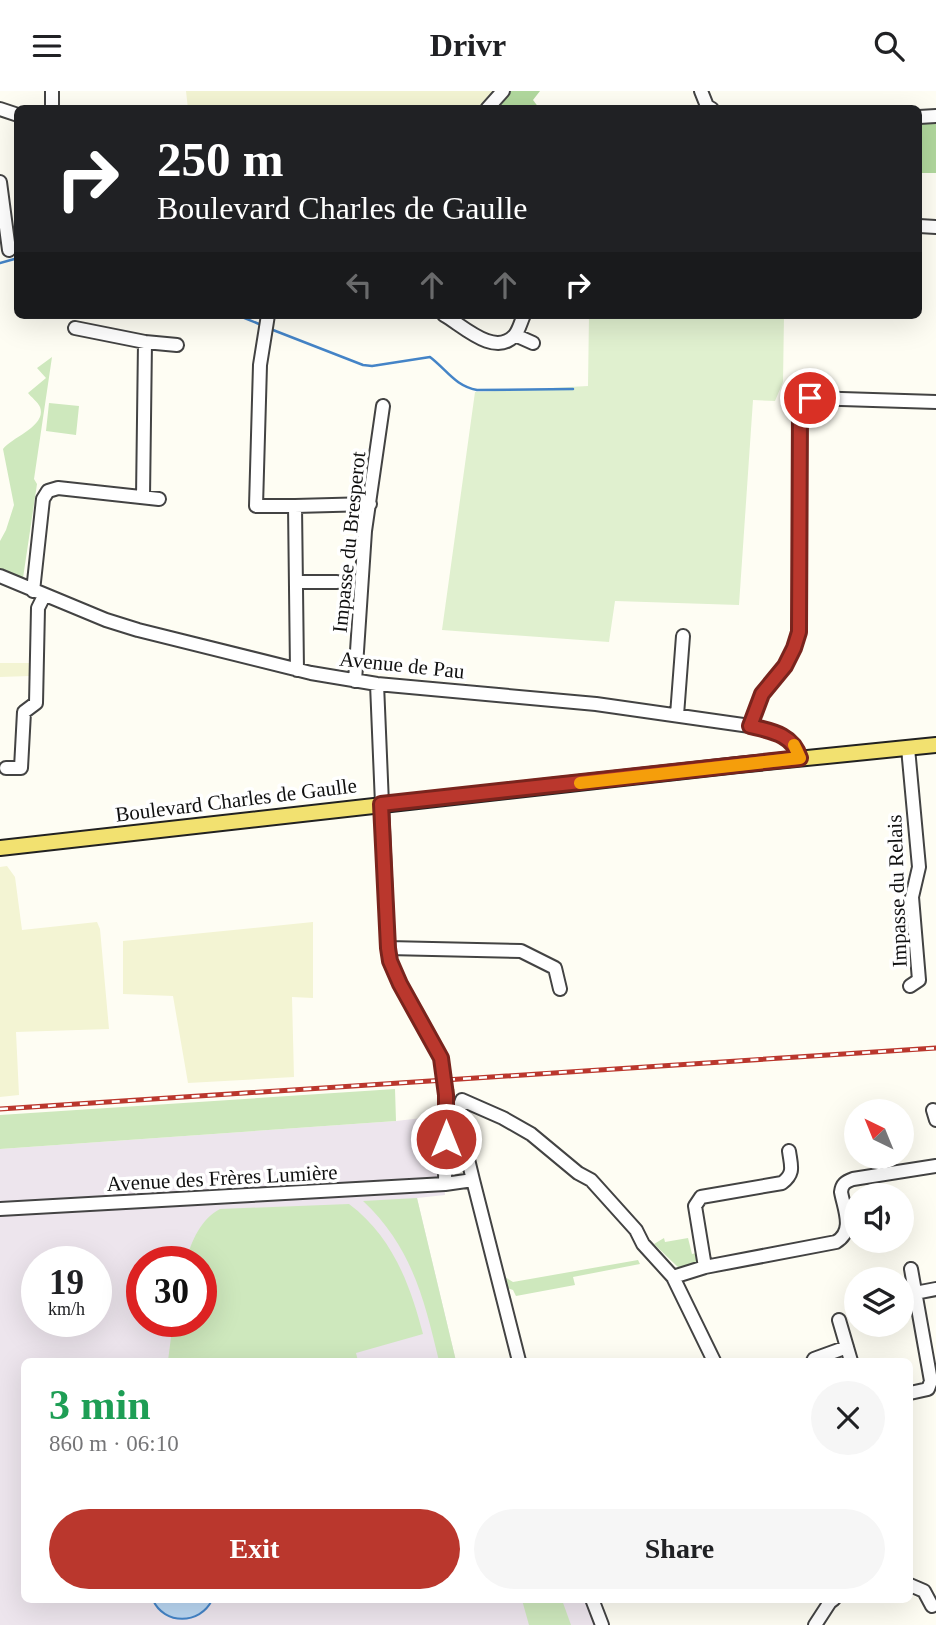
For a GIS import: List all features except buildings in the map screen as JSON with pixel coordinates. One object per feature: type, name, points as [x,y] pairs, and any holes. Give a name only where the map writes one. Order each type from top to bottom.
[{"type":"main road","name":"Boulevard Charles de Gaulle","points":[[0,848],[936,745]]},
{"type":"street","points":[[491,105],[503,91]]},
{"type":"street","points":[[0,182],[9,250]]},
{"type":"street","points":[[267,319],[260,365],[256,506],[370,504]]},
{"type":"street","points":[[450,319],[488,342],[502,342],[514,335],[522,319]]},
{"type":"street","points":[[75,328],[145,342],[177,345]]},
{"type":"street","points":[[514,335],[533,343]]},
{"type":"street","points":[[143,497],[145,342]]},
{"type":"street","points":[[750,726],[762,694],[785,666],[799,632],[800,409],[810,398],[936,402]]},
{"type":"street","name":"Impasse du Bresperot","points":[[355,681],[365,531],[383,406]]},
{"type":"street","points":[[6,768],[21,768],[24,712],[36,703],[43,499],[48,491],[58,488],[159,499]]},
{"type":"street","points":[[295,506],[297,670]]},
{"type":"street","name":"Avenue de Pau","points":[[0,576],[106,620],[297,670],[377,684],[596,704],[750,726],[790,740],[800,758]]},
{"type":"street","points":[[296,582],[337,582]]},
{"type":"street","points":[[677,715],[683,636]]},
{"type":"street","points":[[377,684],[388,948],[390,961],[400,984],[441,1058],[446,1095],[445,1184]]},
{"type":"street","name":"Impasse du Relais","points":[[908,748],[919,867],[912,897],[919,980],[910,986]]},
{"type":"street","points":[[388,948],[521,951],[555,968],[561,989]]},
{"type":"street","points":[[518,1358],[457,1114],[462,1100],[531,1134],[578,1173],[591,1180],[673,1277],[713,1358]]},
{"type":"street","points":[[705,1267],[696,1202],[701,1198],[782,1183],[792,1172],[789,1151]]},
{"type":"street","points":[[673,1277],[705,1267],[836,1243],[842,1239],[848,1226],[841,1192],[845,1182],[936,1166]]},
{"type":"street","name":"Avenue des Frères Lumière","points":[[0,1209],[445,1184],[474,1187]]},
{"type":"street","points":[[913,1392],[928,1389],[931,1381],[914,1287]]},
{"type":"street","points":[[915,1293],[936,1289]]},
{"type":"street","points":[[839,1320],[850,1358]]},
{"type":"street","points":[[817,1358],[846,1347]]},
{"type":"street","points":[[913,1586],[925,1591],[932,1606]]},
{"type":"street","points":[[594,1603],[602,1625]]},
{"type":"street","points":[[815,1625],[829,1603]]},
{"type":"shaded area","points":[[440,1116],[445,1195],[417,1198],[455,1358],[21,1358],[21,1603],[594,1603],[602,1625],[0,1625],[0,1149]]},
{"type":"green space","points":[[186,91],[496,91],[495,105],[188,105]]},
{"type":"green space","points":[[496,91],[540,91],[533,100],[537,105],[495,105]]},
{"type":"green space","points":[[922,122],[936,122],[936,173],[922,173]]},
{"type":"green space","points":[[589,319],[784,319],[783,382],[775,401],[753,400],[739,605],[615,601],[609,642],[442,630],[475,392],[588,386]]},
{"type":"green space","points":[[52,357],[23,578],[0,569],[0,541],[14,505],[3,449],[38,420],[40,407],[28,393],[46,378],[37,368]]},
{"type":"green space","points":[[49,403],[79,406],[76,435],[46,431]]},
{"type":"green space","points":[[0,663],[31,663],[30,676],[0,677]]},
{"type":"green space","points":[[7,866],[15,877],[22,930],[97,922],[100,929],[109,1029],[16,1032],[19,1095],[0,1097],[0,867]]},
{"type":"green space","points":[[313,922],[313,998],[292,997],[294,1077],[188,1083],[173,996],[123,994],[123,941]]},
{"type":"green space","points":[[395,1089],[396,1121],[0,1149],[0,1115]]},
{"type":"green space","points":[[450,1089],[455,1089],[454,1119],[464,1163],[456,1170],[451,1164]]},
{"type":"green space","points":[[417,1198],[455,1358],[438,1358],[428,1316],[405,1255],[380,1219],[363,1201]]},
{"type":"green space","points":[[349,1204],[377,1231],[388,1246],[405,1279],[423,1334],[356,1353],[357,1358],[168,1358],[171,1337],[217,1337],[217,1246],[191,1246],[198,1231],[213,1213],[220,1209]]},
{"type":"green space","points":[[664,1238],[665,1242],[688,1238],[692,1254],[697,1253],[699,1262],[680,1269],[654,1244]]},
{"type":"green space","points":[[638,1260],[640,1264],[573,1277],[575,1285],[516,1296],[513,1290],[507,1288],[505,1277],[513,1282]]},
{"type":"green space","points":[[523,1603],[563,1603],[571,1625],[529,1625]]},
{"type":"water","points":[[155,1603],[210,1603],[199,1614],[182,1619],[173,1618]]},
{"type":"waterway","points":[[0,263],[14,259]]},
{"type":"waterway","points":[[247,319],[259,324]]},
{"type":"waterway","points":[[273,330],[363,365],[430,357],[457,381],[477,390],[573,389]]},
{"type":"railway","points":[[0,1109],[936,1048]]},
{"type":"slow traffic","points":[[580,783],[800,758],[794,745]]},
{"type":"route","points":[[446,1139],[446,1095],[441,1058],[390,961],[381,804],[800,758],[790,740],[750,726],[762,694],[785,666],[799,632],[800,409],[810,398]]}]
